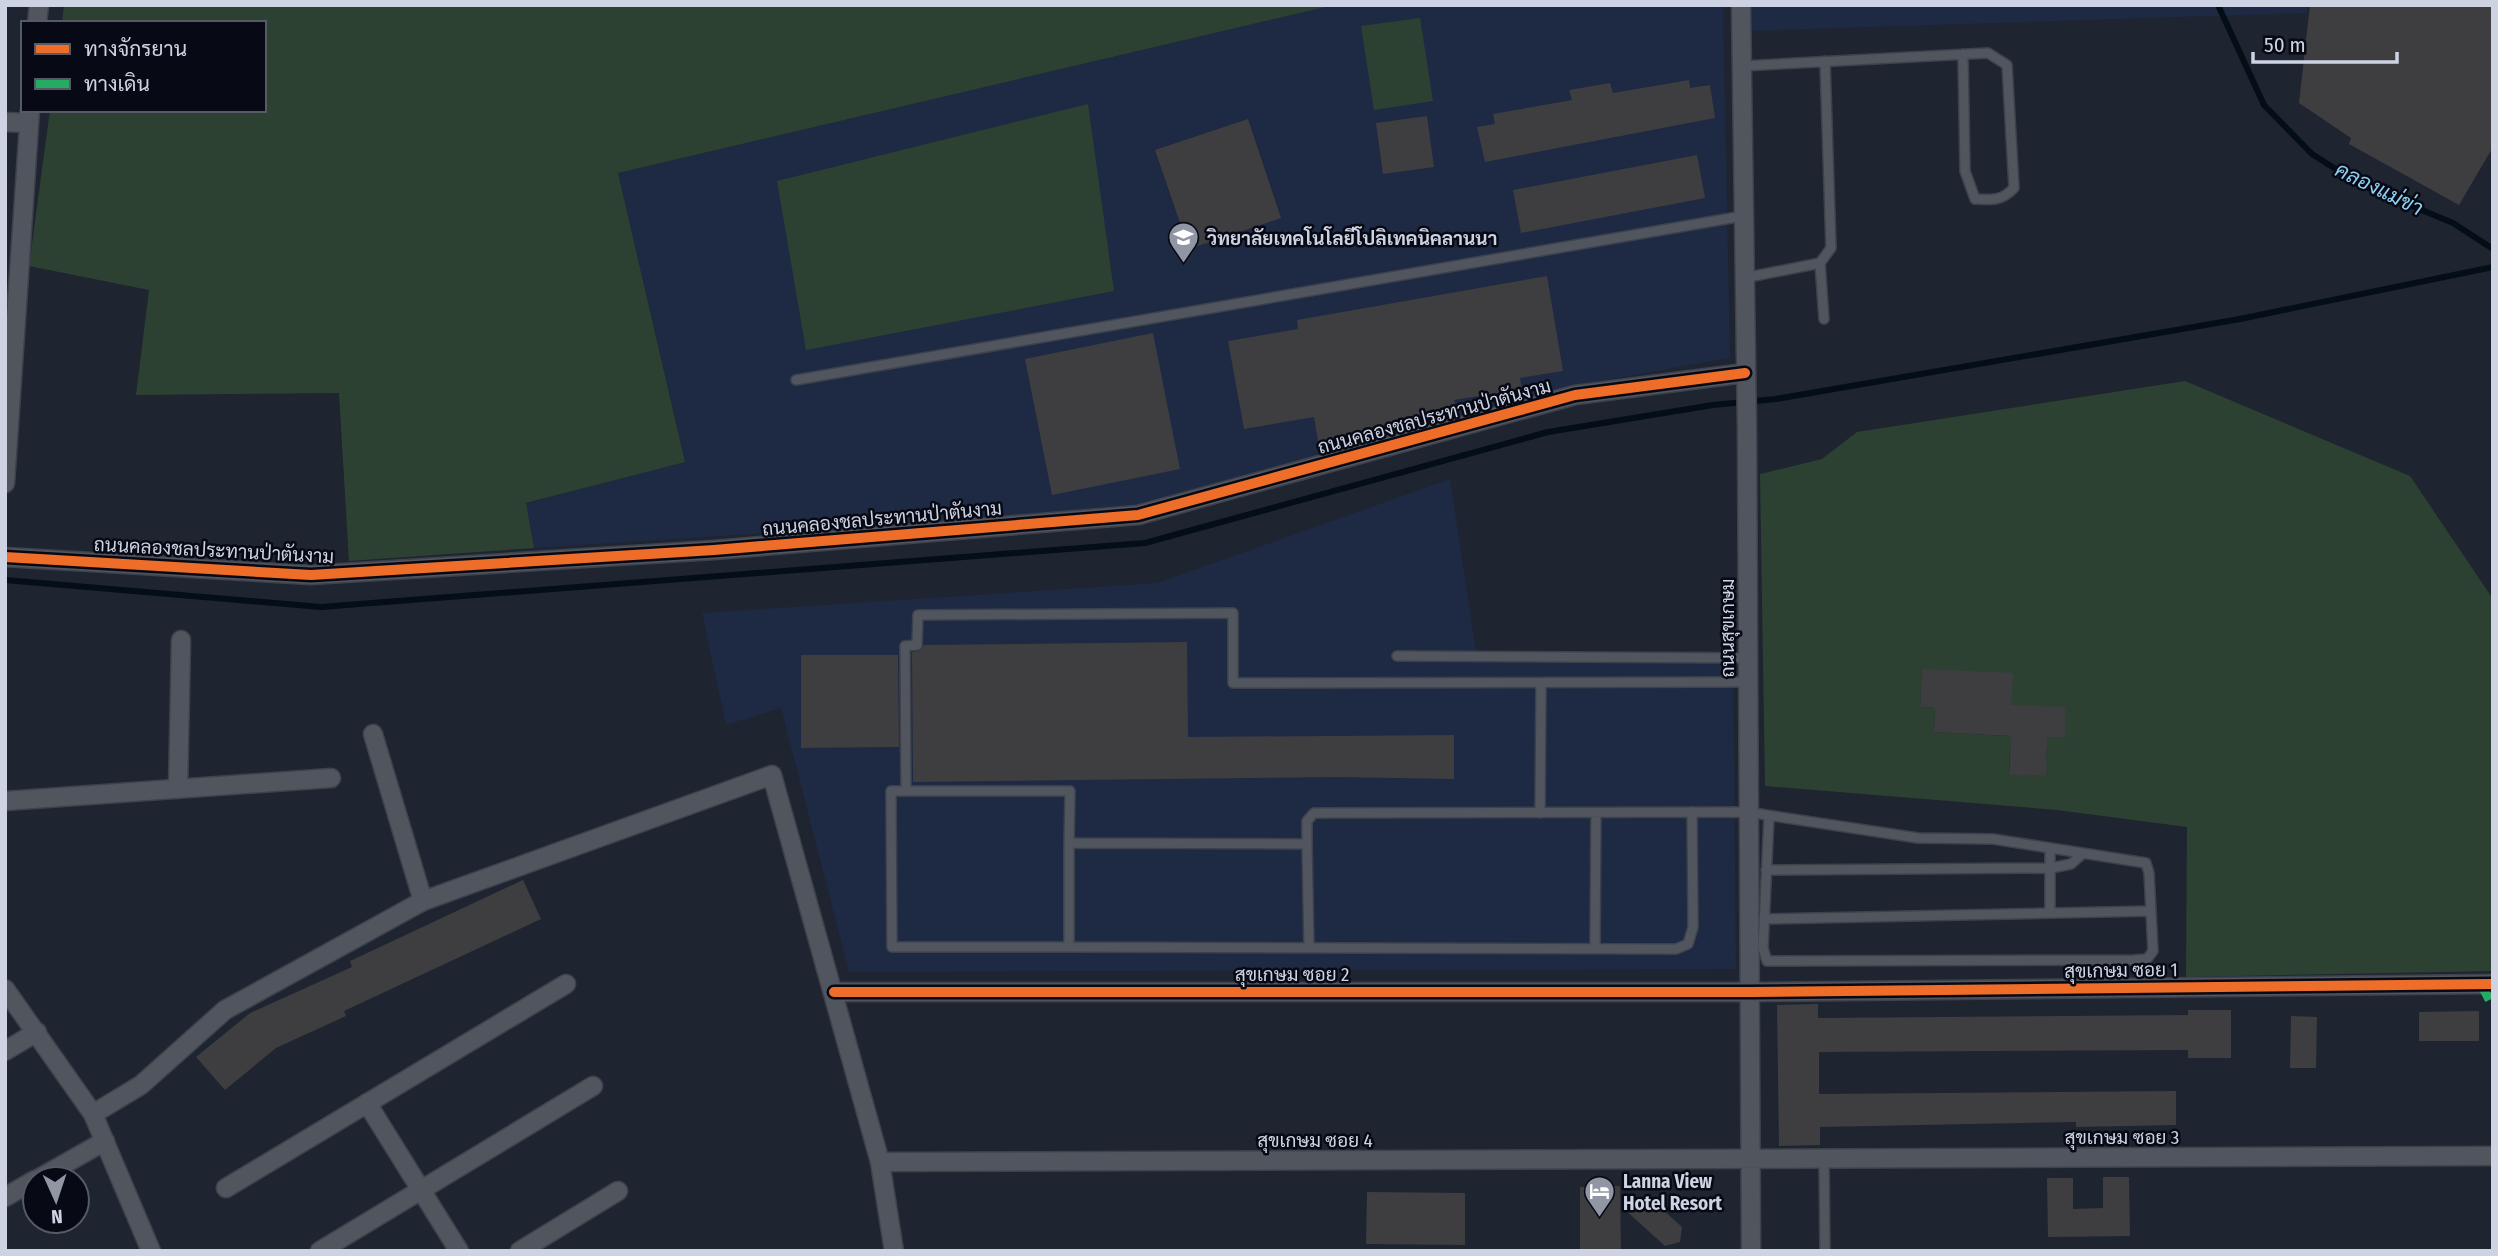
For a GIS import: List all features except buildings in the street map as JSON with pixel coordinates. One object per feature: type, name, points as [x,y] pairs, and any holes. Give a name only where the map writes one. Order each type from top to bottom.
[{"type":"street","name":"ถนนสุขเกษม","points":[[1741,5],[1747,431],[1751,1251]]},
{"type":"street","points":[[5,122],[29,117],[13,229],[5,483]]},
{"type":"street","name":"ถนนคลองชลประทานป่าตันงาม","points":[[5,557],[311,575],[701,551],[1138,515],[1575,395],[1745,373]]},
{"type":"street","points":[[178,789],[181,640]]},
{"type":"street","points":[[373,734],[423,901]]},
{"type":"street","points":[[93,1114],[141,1085],[225,1010],[423,901],[772,775],[880,1162],[894,1251]]},
{"type":"street","points":[[5,801],[331,778]]},
{"type":"street","points":[[226,1188],[566,984]]},
{"type":"street","name":"สุขเกษม ซอย 1","points":[[1750,992],[2493,984]]},
{"type":"street","points":[[5,989],[93,1114],[151,1251]]},
{"type":"street","name":"สุขเกษม ซอย 2","points":[[834,992],[1750,992]]},
{"type":"street","points":[[5,1051],[37,1032]]},
{"type":"street","points":[[320,1251],[593,1086]]},
{"type":"street","points":[[367,1103],[459,1251]]},
{"type":"street","points":[[63,1165],[105,1141]]},
{"type":"street","name":"สุขเกษม ซอย 3","points":[[1751,1160],[2493,1156]]},
{"type":"street","name":"สุขเกษม ซอย 4","points":[[880,1162],[1751,1160]]},
{"type":"street","points":[[5,1198],[21,1189]]},
{"type":"street","points":[[520,1251],[618,1191]]},
{"type":"lane","points":[[1741,66],[1825,61],[1962,54],[1988,53],[2007,65],[2014,188],[2006,197],[1996,200],[1975,199],[1965,171],[1962,54]]},
{"type":"lane","points":[[1824,319],[1820,263],[1830,248],[1825,61]]},
{"type":"lane","points":[[796,380],[1743,216]]},
{"type":"lane","points":[[1744,278],[1820,263]]},
{"type":"lane","points":[[906,791],[905,646],[918,645],[918,615],[1233,613],[1233,683],[1748,682]]},
{"type":"lane","points":[[1397,656],[1748,658]]},
{"type":"lane","points":[[1540,813],[1541,683]]},
{"type":"lane","points":[[1069,947],[1070,791],[891,791],[892,947],[1676,949],[1688,944],[1693,927],[1692,812]]},
{"type":"lane","points":[[1309,948],[1307,821],[1314,813],[1748,812],[1918,838],[1993,839],[2081,855],[2146,863],[2149,873],[2152,951],[2147,959],[2134,960],[1767,961],[1763,948],[1769,816]]},
{"type":"lane","points":[[1595,949],[1596,813]]},
{"type":"lane","points":[[1069,843],[1307,844]]},
{"type":"lane","points":[[2050,849],[2050,913]]},
{"type":"lane","points":[[1766,870],[2051,868],[2071,864],[2081,855]]},
{"type":"lane","points":[[1764,919],[2151,911]]},
{"type":"lane","points":[[1824,1160],[1825,1251]]},
{"type":"shaded area","name":"วิทยาลัยเทคโนโลยีโปลิเทคนิคลานนา","points":[[1334,5],[1723,5],[1730,358],[1578,385],[1122,510],[534,548],[526,504],[685,461],[618,173]]},
{"type":"shaded area","points":[[1746,5],[2308,5],[2307,13],[1746,31]]},
{"type":"shaded area","points":[[1450,479],[1476,651],[1733,651],[1736,969],[849,972],[781,708],[726,725],[702,613],[1157,583]]},
{"type":"green space","points":[[64,5],[1334,5],[618,173],[685,462],[526,503],[534,548],[349,561],[339,393],[136,395],[149,290],[29,266],[50,112],[266,112],[266,21],[62,21]]},
{"type":"green space","points":[[1420,18],[1433,101],[1374,110],[1361,26]]},
{"type":"green space","points":[[1088,104],[1114,291],[806,350],[777,181]]},
{"type":"green space","points":[[2185,381],[2410,476],[2493,599],[2493,971],[2186,977],[2187,827],[2057,810],[1765,786],[1760,474],[1822,459],[1857,432]],"holes":[[[1922,669],[2009,736],[1934,732],[1935,708],[1920,707]],[[2030,706],[2065,708],[2064,737],[2029,736]],[[2010,748],[2047,750],[2045,776],[2009,774]]]},
{"type":"waterway","name":"คลองแม่ข่า","points":[[2218,5],[2264,105],[2312,154],[2359,184],[2453,223],[2493,249]]},
{"type":"waterway","points":[[5,580],[321,607],[1145,543],[1548,432],[1713,405],[1776,399],[2240,319],[2493,267]]},
{"type":"marked path","points":[[2481,984],[2493,1007]]},
{"type":"cycle path","points":[[5,557],[311,575],[714,550],[1138,515],[1575,395],[1745,373]]},
{"type":"cycle path","points":[[834,992],[1750,992],[2493,984]]},
{"type":"place","name":"วิทยาลัยเทคโนโลยีโปลิเทคนิคลานนา","points":[[1184,265]]},
{"type":"place","name":"Lanna View Hotel Resort","points":[[1600,1219]]}]
